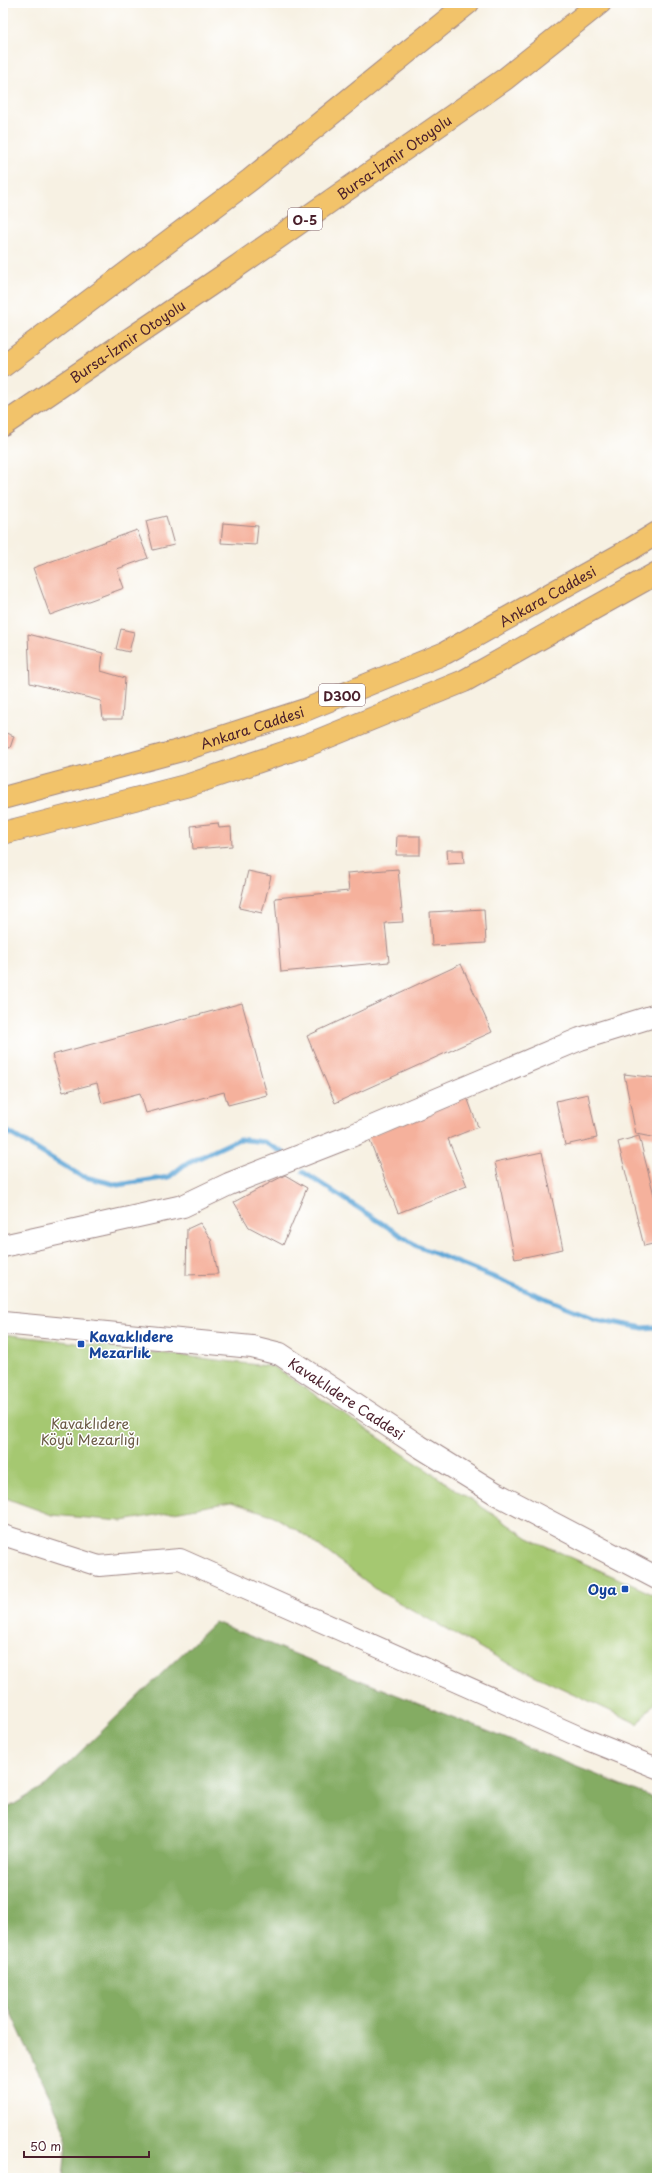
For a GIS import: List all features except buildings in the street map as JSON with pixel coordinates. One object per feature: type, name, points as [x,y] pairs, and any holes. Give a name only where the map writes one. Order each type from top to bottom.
[{"type":"highway","points":[[3,366],[250,180],[468,3]]},
{"type":"highway","name":"Bursa-İzmir Otoyolu","points":[[3,425],[226,274],[505,79],[600,3]]},
{"type":"highway","name":"Ankara Caddesi","points":[[3,798],[182,750],[305,710],[445,653],[657,533]]},
{"type":"highway","name":"D300","points":[[3,833],[189,785],[310,744],[464,681],[657,573]]},
{"type":"street","points":[[3,1246],[183,1206],[229,1184],[351,1136],[580,1039],[657,1015]]},
{"type":"street","name":"Kavaklıdere Caddesi","points":[[3,1322],[252,1347],[280,1354],[419,1446],[495,1493],[657,1578]]},
{"type":"street","points":[[3,1534],[99,1566],[180,1559],[580,1737],[657,1768]]},
{"type":"green space","name":"Kavaklıdere Köyü Mezarlığı","points":[[3,1334],[274,1367],[528,1538],[657,1596],[657,1699],[638,1724],[504,1661],[380,1592],[306,1536],[272,1515],[231,1502],[122,1521],[52,1515],[3,1497]]},
{"type":"green space","points":[[215,1622],[657,1799],[657,2178],[63,2178],[67,2134],[3,1996],[3,1811],[46,1785]]},
{"type":"waterway","points":[[3,1129],[81,1176],[118,1185],[169,1177],[184,1165],[239,1139],[264,1142],[284,1153]]},
{"type":"waterway","points":[[303,1172],[417,1246],[596,1319],[643,1328],[657,1327]]},
{"type":"place","name":"Kavaklıdere Mezarlık","points":[[81,1344]]},
{"type":"place","name":"Oya","points":[[625,1589]]}]
